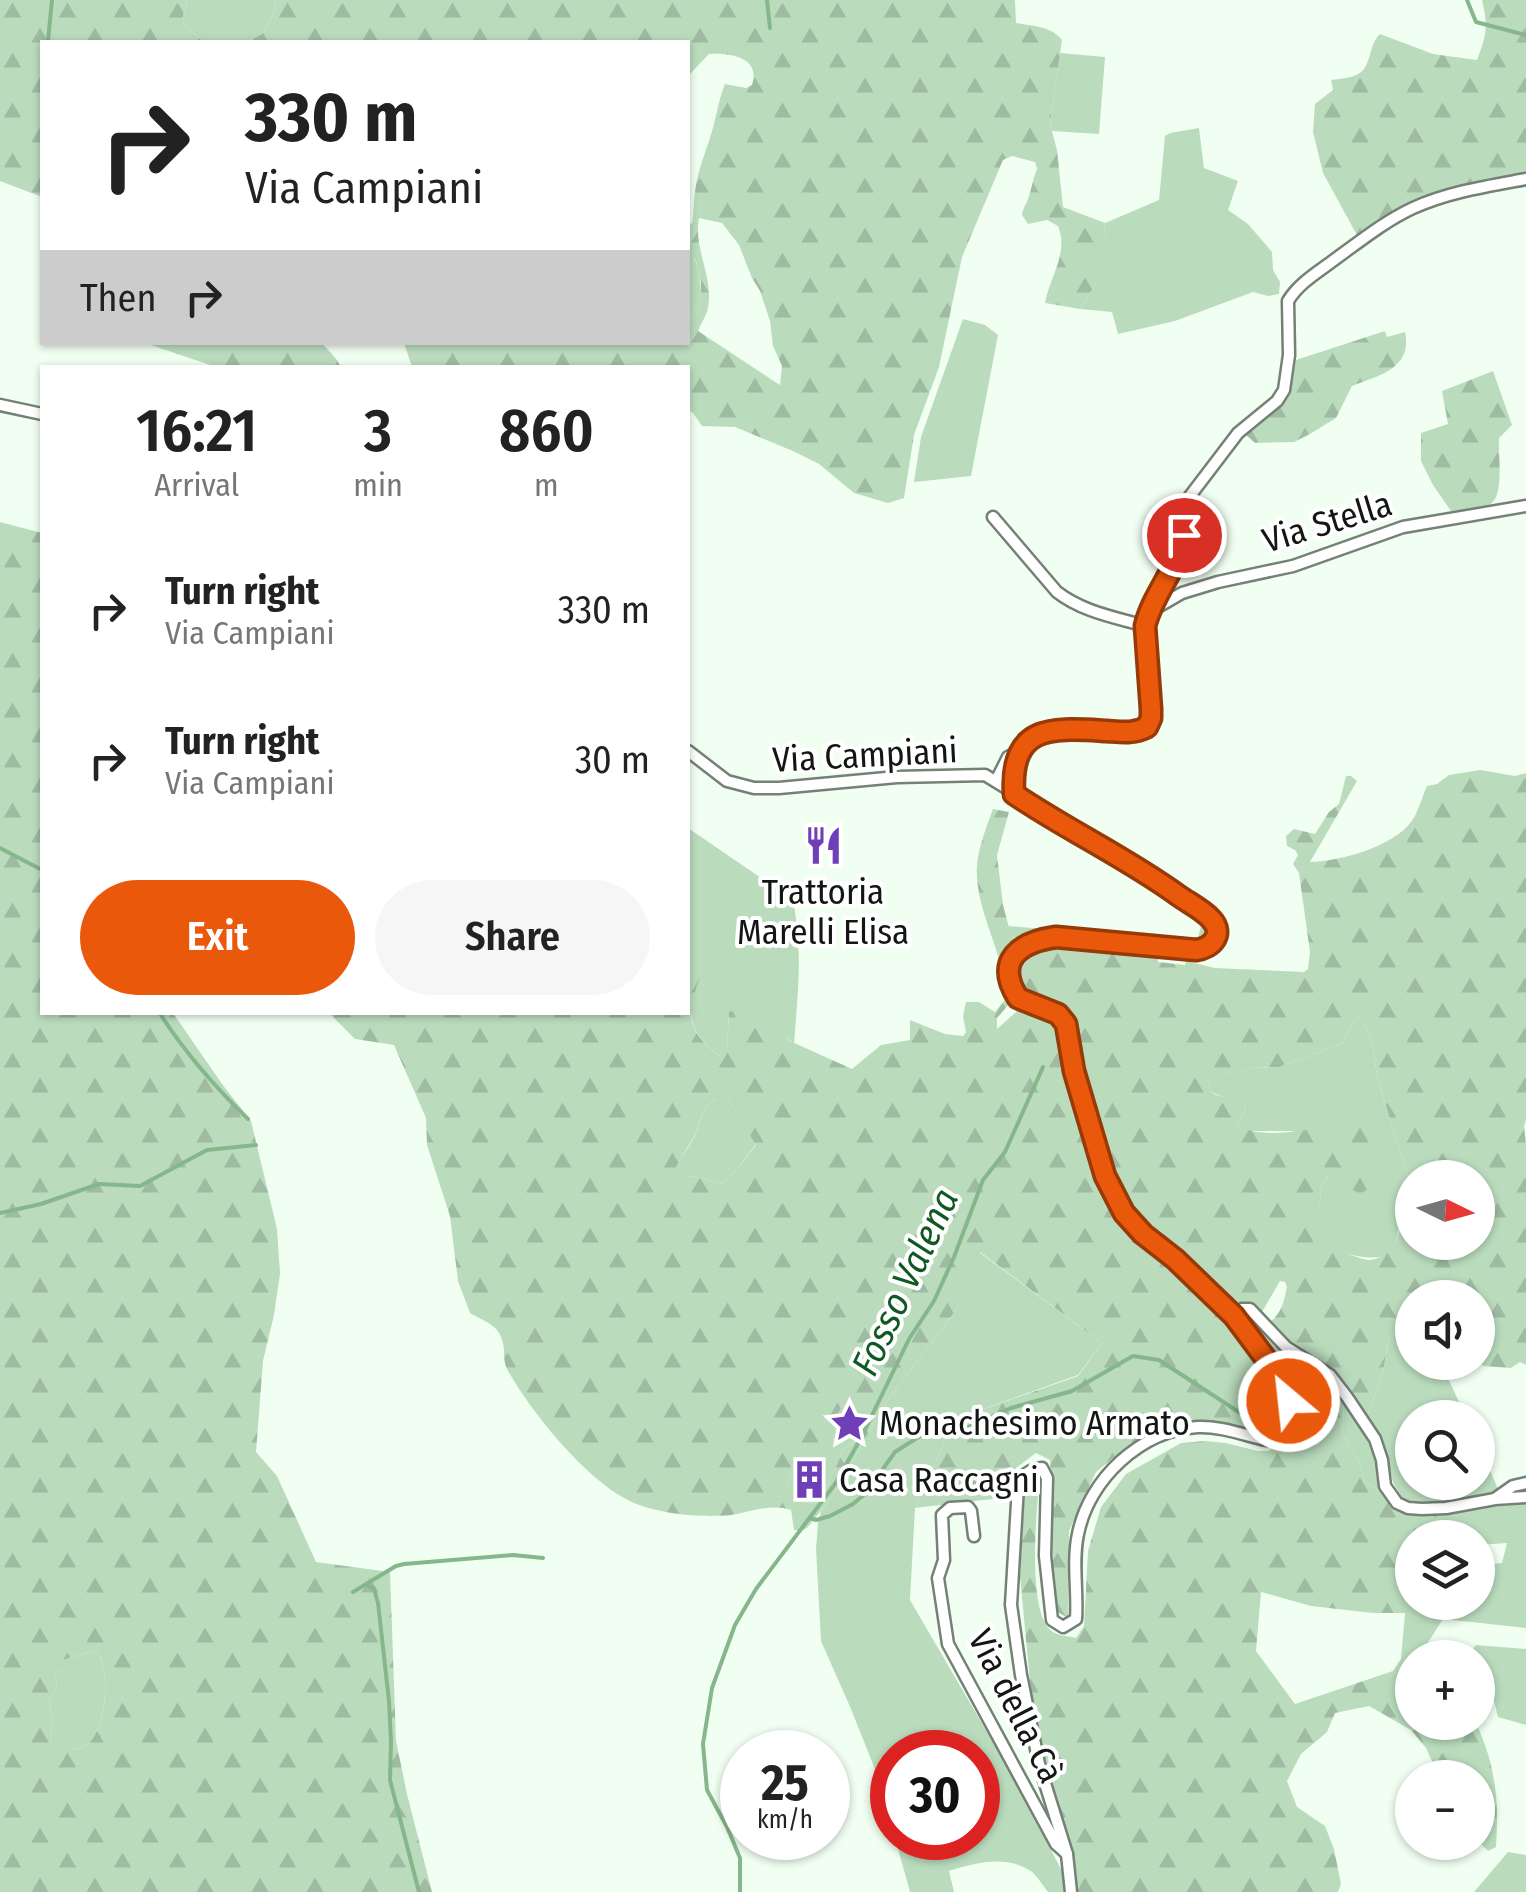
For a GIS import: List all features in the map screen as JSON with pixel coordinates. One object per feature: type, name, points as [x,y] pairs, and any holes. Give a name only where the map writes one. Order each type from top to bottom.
[{"type":"street","name":"Via Campiani","points":[[996,780],[1008,757],[1019,752],[1030,739],[1051,730],[1131,733],[1147,727],[1151,709],[1145,626],[1181,551],[1190,496],[1238,434],[1284,390],[1290,355],[1288,302],[1292,295],[1360,240],[1410,209],[1486,186],[1526,179]]},
{"type":"street","points":[[0,405],[40,414]]},
{"type":"street","name":"Via Stella","points":[[1150,612],[1182,593],[1294,566],[1424,521],[1526,506]]},
{"type":"street","points":[[993,517],[1069,602],[1145,626]]},
{"type":"street","points":[[1010,795],[1019,752]]},
{"type":"street","name":"Via Campiani","points":[[690,753],[727,781],[754,788],[904,777],[985,776],[996,780],[1010,795],[1157,880],[1212,920],[1216,928],[1212,944],[1196,950],[1056,937],[1037,940],[1018,949],[1009,968],[1018,998],[1058,1014],[1066,1024],[1074,1071],[1105,1176],[1124,1213],[1234,1316],[1286,1386],[1289,1401],[1288,1417],[1275,1442],[1198,1427],[1168,1433],[1121,1460],[1103,1478],[1078,1531],[1076,1619],[1063,1626],[1052,1620],[1046,1556],[1048,1486],[1042,1468],[1022,1476],[1018,1486],[1011,1605],[1038,1764],[1067,1854]]},
{"type":"street","points":[[1234,1316],[1250,1308],[1286,1347],[1330,1375],[1376,1439],[1385,1486],[1397,1504],[1408,1508],[1446,1508],[1526,1497]]},
{"type":"street","points":[[1496,1499],[1513,1486],[1526,1483]]},
{"type":"street","name":"Via della Cà","points":[[974,1536],[968,1507],[946,1510],[941,1530],[944,1560],[938,1578],[948,1644],[1056,1844],[1067,1854]]},
{"type":"street","points":[[1067,1854],[1071,1892]]},
{"type":"green space","points":[[0,0],[187,0],[182,21],[201,40],[40,40],[40,196],[0,181]]},
{"type":"green space","points":[[187,0],[274,0],[276,10],[262,34],[251,40],[201,40],[182,21]]},
{"type":"green space","points":[[274,0],[1015,0],[1016,23],[1047,29],[1062,40],[1050,124],[1063,207],[1105,223],[1104,232],[1111,247],[1080,309],[1045,303],[1060,255],[1061,236],[1058,226],[1047,220],[1028,224],[1022,215],[1037,169],[1035,162],[1012,156],[1003,160],[962,257],[939,367],[914,435],[904,498],[888,503],[854,493],[819,464],[793,451],[735,427],[702,426],[690,411],[690,365],[411,365],[405,345],[690,345],[690,316],[701,303],[701,282],[690,250],[697,178],[725,84],[746,88],[752,85],[754,76],[748,63],[726,54],[709,54],[690,74],[690,40],[251,40],[262,34],[276,10]],"holes":[[[699,218],[722,223],[739,245],[770,321],[773,346],[782,366],[780,385],[698,331],[709,296]]]},
{"type":"green space","points":[[1482,0],[1526,0],[1526,174],[1433,196],[1358,237],[1323,173],[1313,132],[1315,104],[1333,90],[1331,80],[1361,72],[1380,34],[1433,54],[1477,60],[1486,30]]},
{"type":"green space","points":[[1060,53],[1105,57],[1099,134],[1052,131]]},
{"type":"green space","points":[[1199,128],[1204,168],[1238,181],[1228,210],[1248,224],[1272,252],[1279,294],[1253,292],[1175,321],[1118,334],[1112,312],[1080,309],[1095,285],[1110,247],[1105,223],[1159,200],[1165,136]]},
{"type":"green space","points":[[690,250],[700,281],[701,303],[690,316]]},
{"type":"green space","points":[[963,319],[985,325],[998,335],[971,476],[914,482],[921,437]]},
{"type":"green space","points":[[1385,331],[1387,337],[1405,332],[1404,354],[1392,369],[1352,386],[1336,418],[1294,442],[1255,443],[1244,433],[1285,396],[1296,360]]},
{"type":"green space","points":[[151,345],[324,345],[340,365],[210,365]]},
{"type":"green space","points":[[1493,371],[1512,425],[1499,438],[1496,498],[1488,506],[1451,511],[1421,461],[1421,433],[1448,424],[1442,391]]},
{"type":"green space","points":[[0,522],[40,532],[40,1015],[174,1015],[251,1121],[277,1229],[280,1274],[263,1361],[256,1452],[277,1476],[316,1562],[390,1572],[396,1741],[432,1892],[0,1892]],"holes":[[[92,1651],[98,1653],[105,1686],[99,1727],[87,1745],[55,1750],[50,1739],[53,1720],[49,1701],[63,1660]]]},
{"type":"green space","points":[[1480,770],[1515,776],[1526,773],[1526,1365],[1520,1362],[1511,1368],[1495,1367],[1495,1280],[1395,1280],[1395,1333],[1389,1337],[1383,1372],[1367,1417],[1334,1372],[1289,1345],[1270,1322],[1282,1306],[1285,1282],[1280,1281],[1262,1312],[1253,1304],[1230,1306],[1124,1200],[1070,1021],[1058,1008],[1022,992],[1014,972],[1015,963],[1027,948],[1056,942],[1158,951],[1158,962],[1304,972],[1310,952],[1299,873],[1293,864],[1298,855],[1287,846],[1286,836],[1294,829],[1315,834],[1339,804],[1346,776],[1351,776],[1357,781],[1310,862],[1364,851],[1402,831],[1413,818],[1427,786],[1449,775]],"holes":[[[1358,1018],[1372,1042],[1378,1081],[1403,1160],[1495,1160],[1495,1260],[1395,1260],[1395,1244],[1386,1254],[1369,1260],[1333,1247],[1322,1240],[1318,1231],[1320,1188],[1328,1176],[1360,1194],[1377,1183],[1361,1120],[1262,1133],[1236,1124],[1244,1113],[1243,1100],[1209,1090],[1210,1080],[1215,1077],[1279,1067],[1343,1043]]]},
{"type":"green space","points":[[993,809],[1009,812],[997,855],[1003,905],[1014,946],[1009,949],[1011,957],[1006,971],[1002,970],[984,913],[977,878],[979,852]]},
{"type":"green space","points":[[690,829],[793,900],[799,954],[794,1044],[773,1018],[729,1012],[723,1059],[701,1038],[692,1020],[693,999],[702,970],[690,955]]},
{"type":"green space","points":[[1203,919],[1209,922],[1212,937],[1199,947],[1030,939],[1014,946],[1008,926],[1197,941]]},
{"type":"green space","points":[[690,955],[703,970],[693,999],[692,1020],[700,1038],[722,1058],[727,1049],[729,1012],[744,1008],[773,1018],[790,1041],[852,1069],[881,1045],[910,1040],[910,1020],[945,1034],[963,1036],[966,1002],[979,1002],[995,1012],[1009,995],[1011,1002],[997,1018],[997,1029],[1024,1005],[1046,1012],[1059,1024],[1065,1068],[1101,1180],[1119,1216],[1221,1312],[1278,1384],[1285,1405],[1279,1427],[1262,1434],[1215,1422],[1176,1424],[1124,1449],[1096,1472],[1069,1531],[1068,1618],[1056,1611],[1050,1460],[1036,1453],[1016,1468],[1010,1497],[915,1508],[955,1419],[1078,1376],[1102,1343],[980,1252],[956,1310],[885,1404],[832,1497],[808,1527],[794,1530],[791,1510],[784,1508],[719,1516],[677,1514],[637,1504],[593,1476],[545,1424],[508,1371],[497,1330],[470,1313],[458,1281],[450,1216],[427,1145],[426,1118],[394,1045],[355,1039],[331,1015],[690,1015]],"holes":[[[717,1099],[728,1099],[756,1145],[722,1184],[682,1176],[675,1169],[703,1112]],[[842,1406],[866,1418],[814,1504],[779,1496],[796,1462],[823,1466]]]},
{"type":"green space","points":[[1358,1018],[1363,1021],[1372,1042],[1378,1081],[1403,1160],[1395,1160],[1395,1244],[1381,1257],[1361,1257],[1322,1241],[1317,1223],[1320,1188],[1328,1176],[1292,1131],[1247,1131],[1236,1124],[1246,1106],[1209,1090],[1214,1077],[1279,1067],[1343,1043]]},
{"type":"green space","points":[[717,1099],[728,1099],[756,1144],[722,1184],[682,1176],[674,1169],[694,1138],[705,1109]]},
{"type":"green space","points":[[979,1252],[1102,1343],[1078,1375],[955,1419],[915,1508],[910,1600],[986,1730],[870,1730],[870,1757],[821,1641],[818,1523],[821,1511],[885,1404],[956,1310]]},
{"type":"green space","points":[[1253,1317],[1292,1358],[1329,1383],[1351,1410],[1344,1410],[1342,1433],[1365,1482],[1380,1491],[1398,1511],[1436,1514],[1438,1520],[1395,1520],[1395,1613],[1311,1606],[1261,1592],[1256,1651],[1295,1704],[1393,1671],[1395,1721],[1369,1706],[1335,1713],[1327,1732],[1301,1754],[1287,1781],[1297,1807],[1325,1826],[1341,1884],[1338,1892],[1076,1892],[1073,1854],[1042,1754],[1032,1702],[1020,1577],[1025,1486],[1035,1482],[1039,1487],[1035,1564],[1039,1607],[1053,1632],[1076,1638],[1084,1626],[1088,1551],[1101,1507],[1126,1474],[1181,1443],[1205,1441],[1269,1451],[1290,1434],[1295,1391],[1245,1321]]},
{"type":"green space","points":[[1395,1333],[1395,1380],[1449,1380],[1458,1400],[1395,1400],[1395,1486],[1386,1453],[1367,1417],[1383,1372],[1389,1337]]},
{"type":"green space","points":[[842,1406],[867,1418],[854,1442],[844,1449],[822,1496],[814,1504],[778,1496],[796,1462],[833,1444],[835,1420]]},
{"type":"green space","points":[[1344,1410],[1351,1410],[1367,1439],[1380,1491],[1365,1482],[1342,1433]]},
{"type":"green space","points":[[1402,1500],[1463,1500],[1420,1507]]},
{"type":"green space","points":[[1526,1504],[1526,1628],[1452,1620],[1495,1620],[1495,1564],[1502,1563],[1507,1543],[1495,1544],[1495,1520],[1438,1520],[1436,1514]]},
{"type":"green space","points":[[1404,1620],[1442,1620],[1430,1640],[1403,1640]]},
{"type":"green space","points":[[1495,1647],[1526,1649],[1526,1725],[1498,1717]]},
{"type":"green space","points":[[92,1651],[98,1653],[104,1673],[99,1727],[87,1745],[55,1751],[50,1739],[53,1720],[49,1701],[57,1686],[55,1677],[63,1660]]},
{"type":"green space","points":[[1419,1740],[1483,1740],[1489,1760],[1431,1760]]},
{"type":"green space","points":[[1000,1754],[1062,1871],[1065,1892],[1048,1892],[1032,1872],[1002,1862],[949,1871],[954,1892],[910,1892],[901,1860],[1000,1860]]},
{"type":"green space","points":[[1495,1784],[1497,1814],[1495,1848]]},
{"type":"green space","points":[[1508,1852],[1526,1855],[1526,1892],[1474,1892]]},
{"type":"waterway","points":[[48,40],[52,0]]},
{"type":"waterway","points":[[767,0],[770,28]]},
{"type":"waterway","points":[[1467,0],[1476,22],[1526,35]]},
{"type":"waterway","points":[[0,848],[40,869]]},
{"type":"waterway","points":[[161,1015],[200,1068],[248,1119]]},
{"type":"waterway","name":"Fosso Valena","points":[[740,1892],[740,1858],[707,1790],[703,1744],[712,1688],[735,1625],[756,1589],[835,1484],[861,1438],[909,1339],[934,1301],[983,1180],[1005,1152],[1043,1067]]},
{"type":"waterway","points":[[0,1213],[99,1184],[140,1186],[207,1150],[256,1145]]},
{"type":"waterway","name":"Fosso Valena","points":[[810,1518],[830,1516],[853,1504],[866,1493],[895,1452],[931,1429],[959,1431],[1011,1408],[1072,1391],[1133,1356],[1159,1360],[1271,1433]]},
{"type":"waterway","points":[[353,1592],[404,1564],[513,1555],[543,1558]]},
{"type":"waterway","points":[[367,1585],[374,1589],[378,1603],[389,1701],[390,1780],[419,1892]]},
{"type":"place","name":"Trattoria Marelli Elisa","points":[[823,845]]},
{"type":"place","name":"Monachesimo Armato","points":[[849,1423]]},
{"type":"place","name":"Casa Raccagni","points":[[809,1480]]},
{"type":"route","points":[[1184,535],[1177,561],[1145,626],[1151,709],[1147,727],[1131,733],[1051,730],[1030,739],[1019,752],[1014,794],[1157,880],[1212,920],[1218,933],[1216,939],[1205,949],[1196,950],[1056,937],[1037,940],[1018,949],[1009,968],[1010,978],[1018,998],[1058,1014],[1066,1024],[1074,1071],[1105,1176],[1124,1213],[1234,1316],[1286,1386],[1289,1401]]}]
